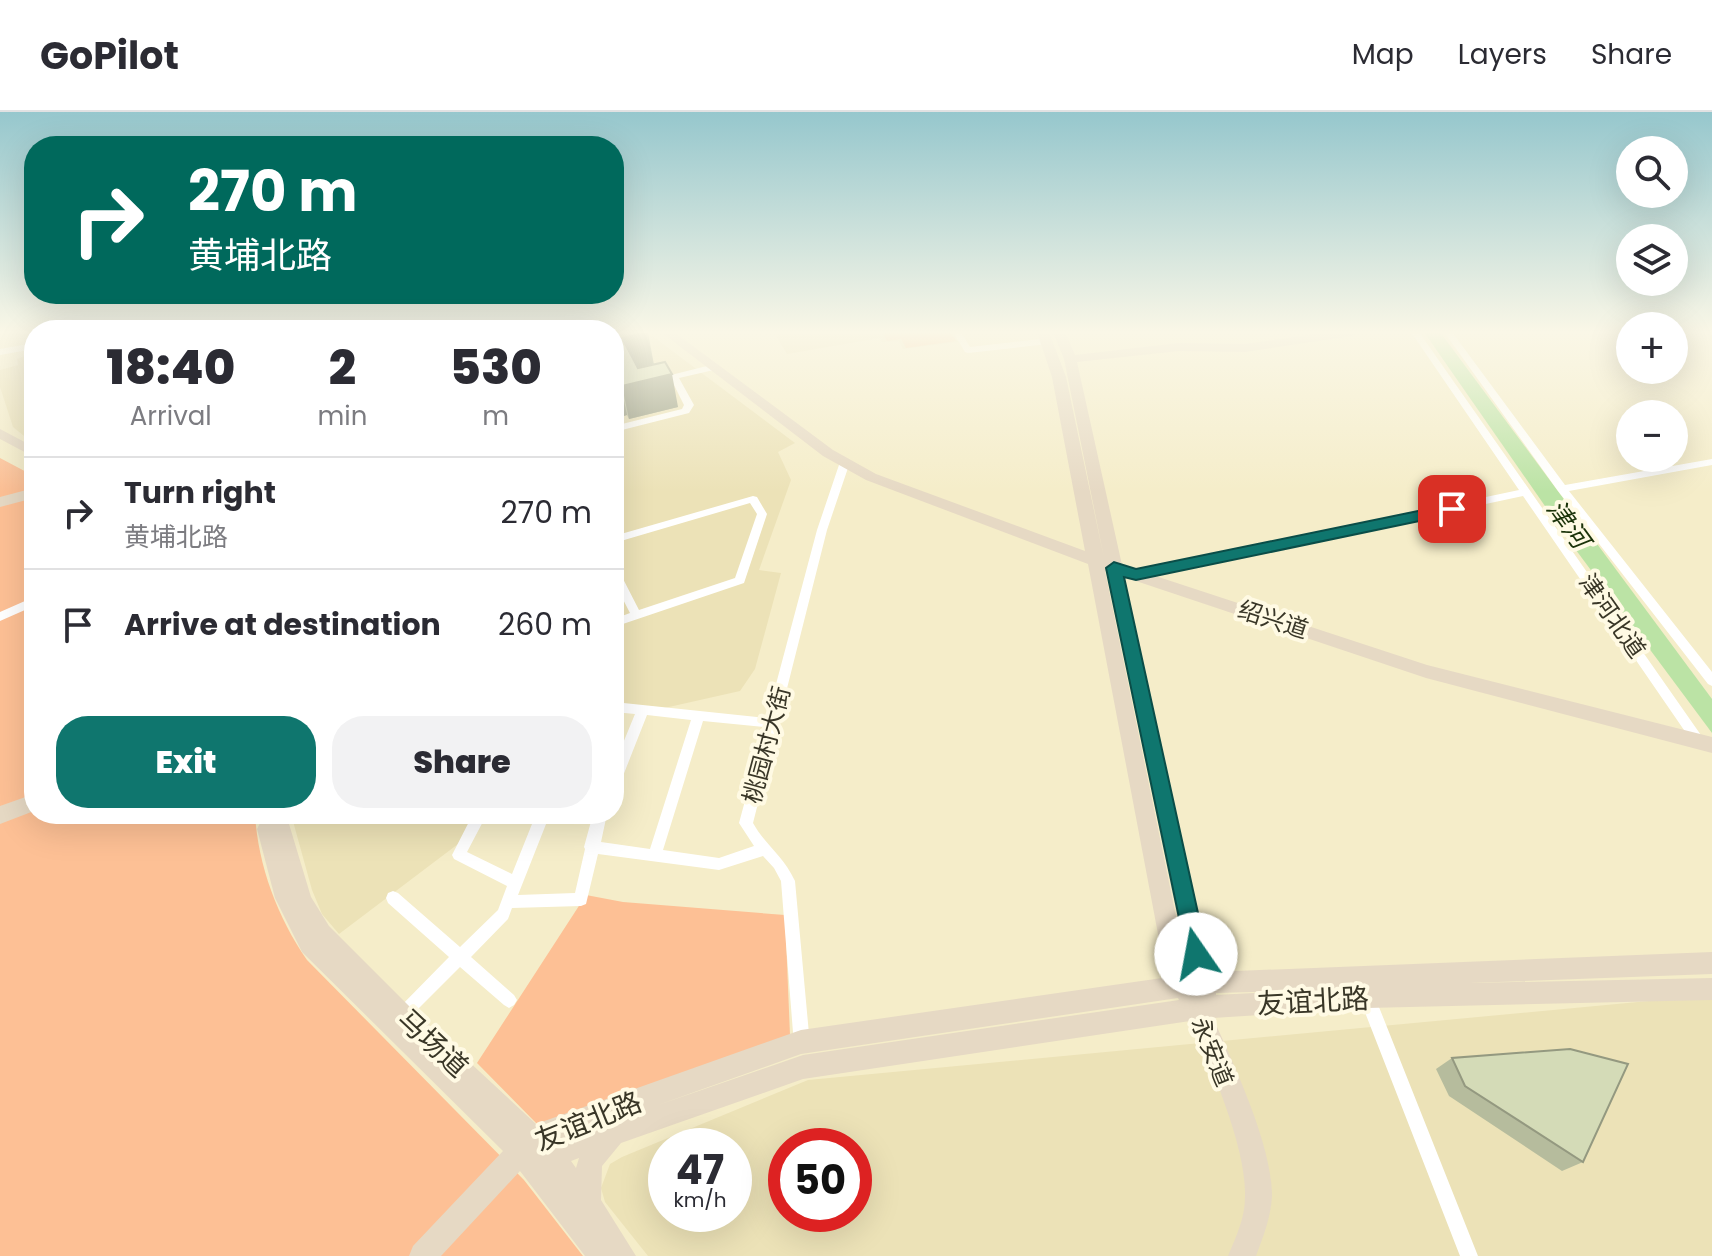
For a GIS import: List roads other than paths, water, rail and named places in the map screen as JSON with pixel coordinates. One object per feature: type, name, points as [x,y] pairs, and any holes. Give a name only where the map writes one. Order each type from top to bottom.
[{"type":"main road","name":"绍兴道","points":[[739,385],[817,445],[871,477],[1104,564],[1426,671],[1706,743]]},
{"type":"main road","name":"绍兴道","points":[[746,385],[845,462]]},
{"type":"main road","name":"永安道","points":[[1061,385],[1104,564]]},
{"type":"main road","name":"永安道","points":[[1074,385],[1173,955],[1192,984],[1203,1009],[1259,1147],[1271,1195],[1268,1215],[1253,1256]]},
{"type":"main road","points":[[0,433],[24,447]]},
{"type":"main road","points":[[0,444],[24,456]]},
{"type":"main road","points":[[0,502],[24,496]]},
{"type":"main road","points":[[0,815],[24,806]]},
{"type":"main road","name":"马场道","points":[[267,824],[281,884],[294,918],[310,945],[527,1144],[551,1155],[622,1256]]},
{"type":"main road","name":"马场道","points":[[278,824],[301,901],[337,951],[527,1144],[602,1256]]},
{"type":"main road","name":"友谊北路","points":[[527,1144],[801,1042],[1192,984],[1712,963]]},
{"type":"main road","name":"友谊北路","points":[[551,1155],[803,1067],[1203,1009],[1367,997],[1712,989]]},
{"type":"main road","name":"永安道","points":[[1203,1009],[1251,1153],[1258,1185],[1258,1207],[1242,1256]]},
{"type":"main road","points":[[592,1216],[586,1174],[593,1154],[623,1129]]},
{"type":"main road","points":[[423,1256],[527,1144]]},
{"type":"street","points":[[624,426],[686,411],[689,405],[678,385]]},
{"type":"street","name":"津河北道","points":[[1452,385],[1706,743]]},
{"type":"street","points":[[1487,385],[1562,489],[1712,681]]},
{"type":"street","name":"桃园村大街","points":[[803,1067],[788,881],[782,863],[753,838],[746,823],[822,530],[845,462]]},
{"type":"street","points":[[1562,489],[1712,462]]},
{"type":"street","points":[[1136,575],[1526,492]]},
{"type":"street","points":[[624,537],[753,499],[762,514],[740,580],[624,619]]},
{"type":"street","points":[[624,591],[636,615]]},
{"type":"street","points":[[0,617],[24,606]]},
{"type":"street","points":[[624,708],[772,723]]},
{"type":"street","points":[[624,757],[643,710]]},
{"type":"street","points":[[655,855],[699,715]]},
{"type":"street","points":[[475,824],[459,855],[516,883]]},
{"type":"street","points":[[402,1015],[503,914],[539,824]]},
{"type":"street","points":[[508,902],[581,899],[597,824]]},
{"type":"street","points":[[591,847],[719,864],[764,849]]},
{"type":"street","points":[[393,898],[509,1000]]},
{"type":"street","points":[[1367,997],[1469,1256]]},
{"type":"water","name":"津河","points":[[1461,385],[1480,385],[1712,699],[1712,733],[1570,542]]}]
